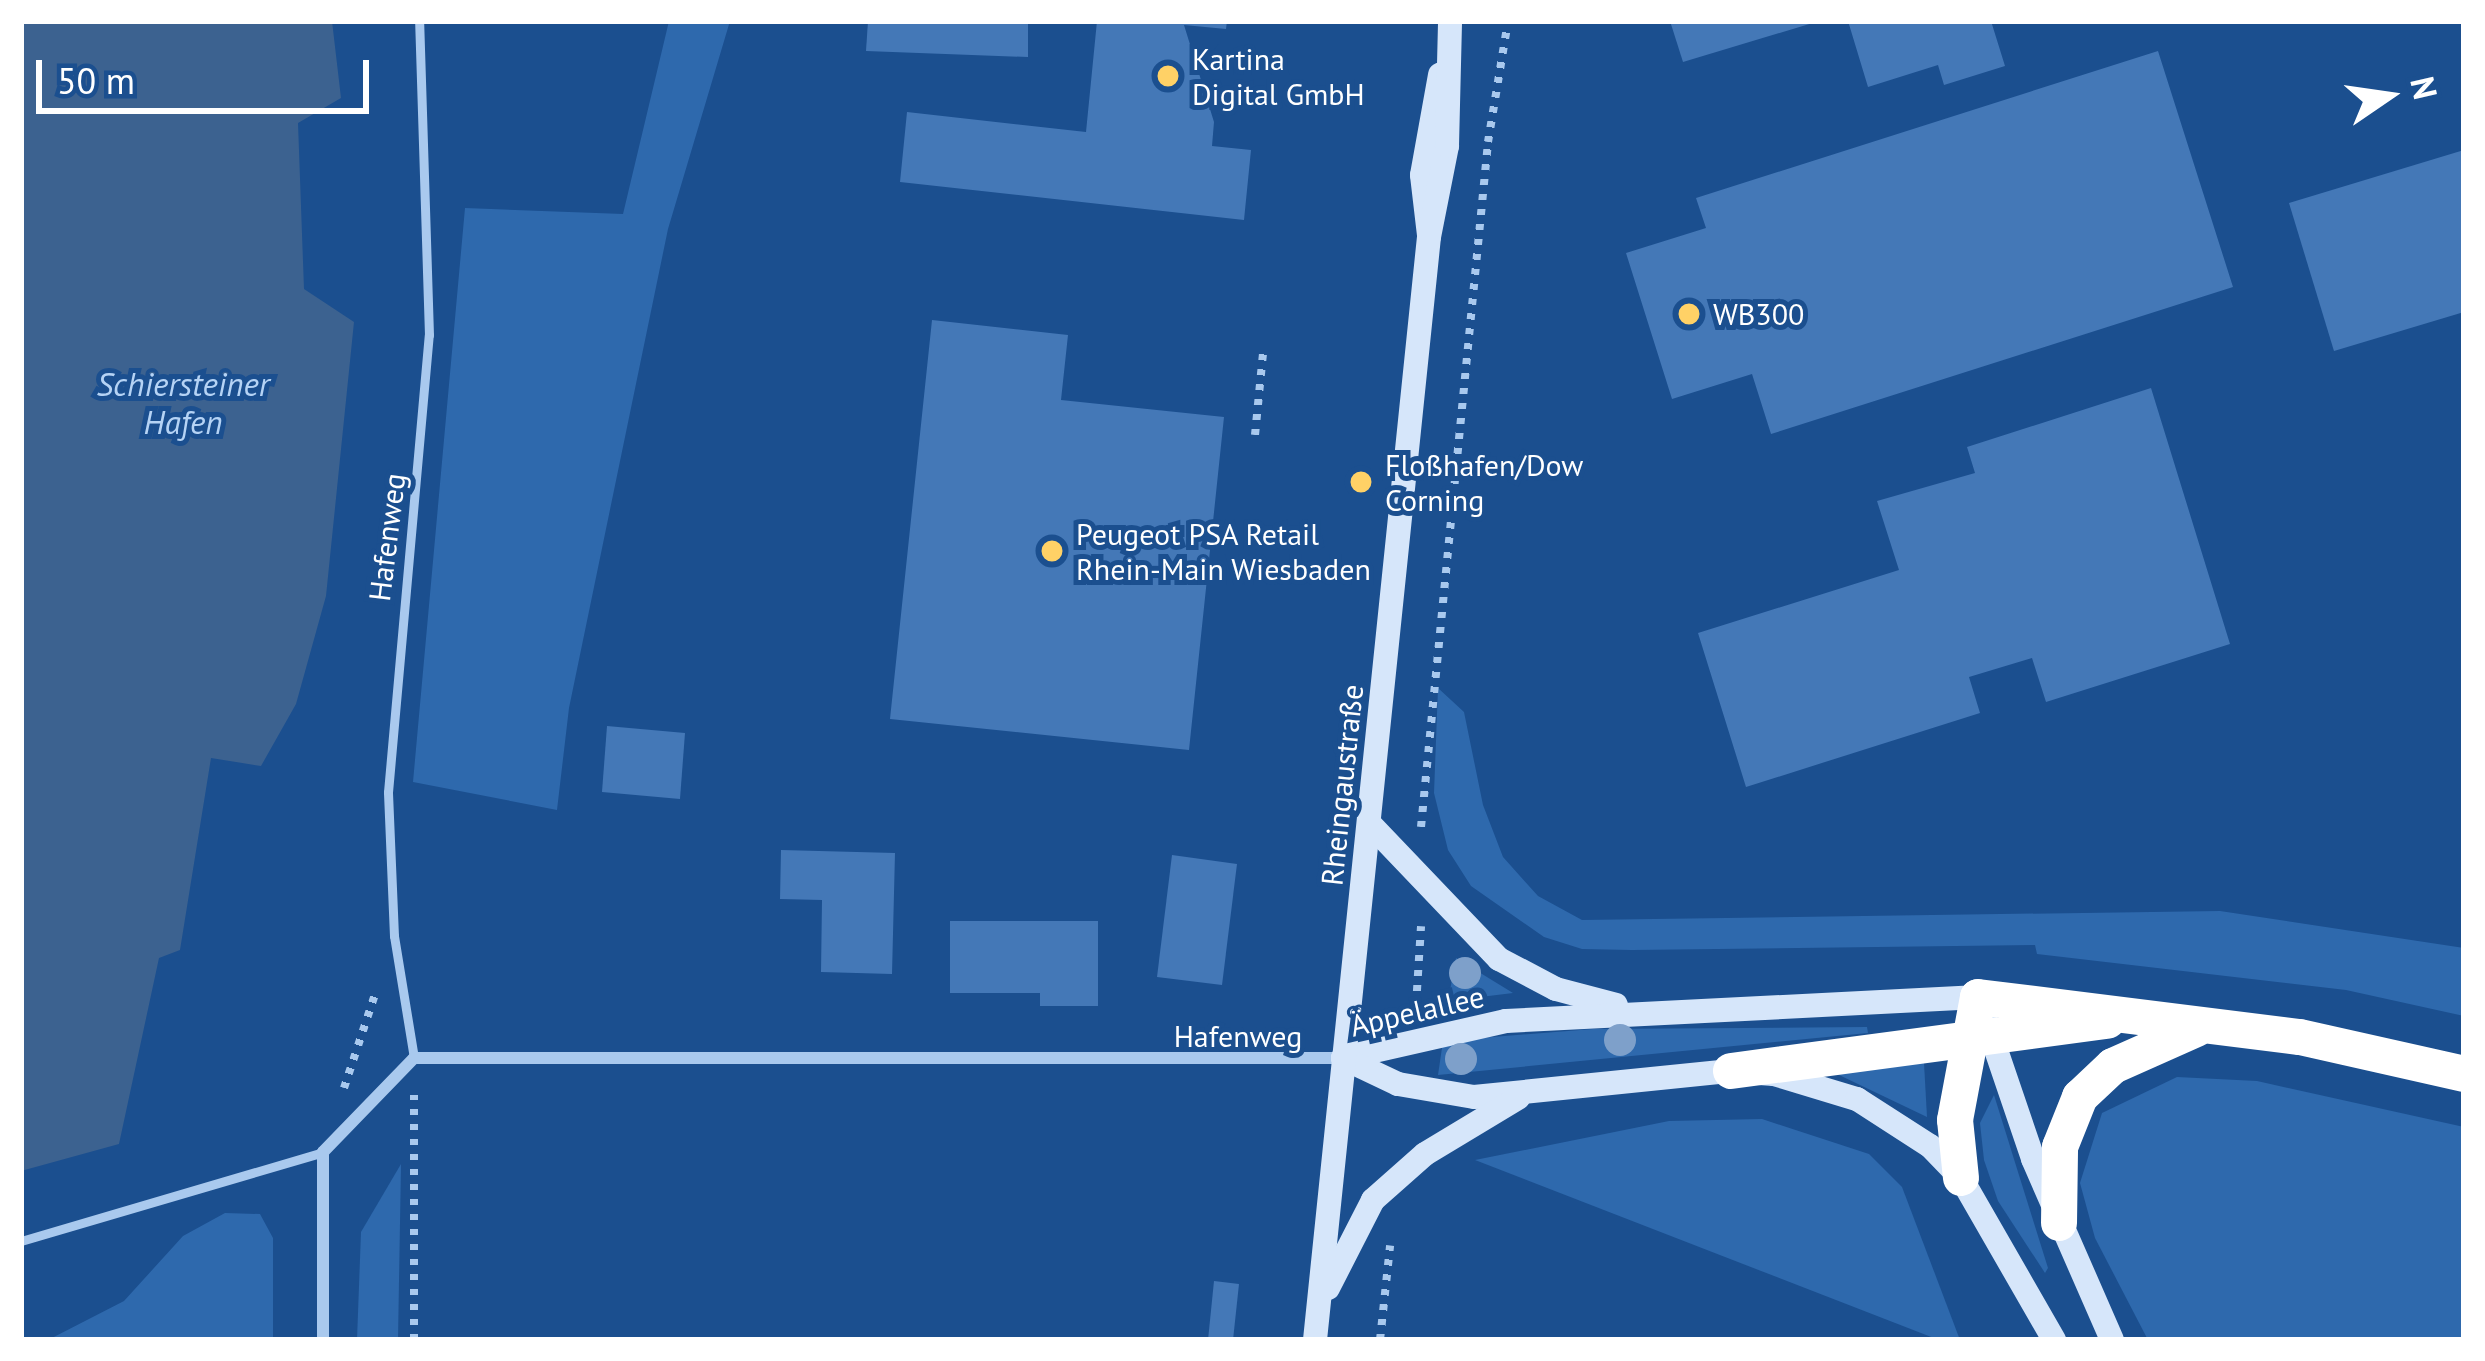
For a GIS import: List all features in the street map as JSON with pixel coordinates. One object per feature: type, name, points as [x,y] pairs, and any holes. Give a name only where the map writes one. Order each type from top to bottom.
[{"type":"highway","points":[[1961,1178],[1954,1120],[1982,1042],[1978,997],[2359,1047],[2464,1074]]},
{"type":"highway","points":[[1731,1071],[1982,1042],[2126,1018]]},
{"type":"highway","points":[[2059,1223],[2060,1147],[2080,1097],[2133,1054],[2213,1025]]},
{"type":"main road","name":"Rheingaustraße","points":[[1315,1340],[1429,237],[1423,162],[1450,21]]},
{"type":"main road","points":[[1369,823],[1499,959],[1556,989],[1631,1009]]},
{"type":"main road","name":"Äppelallee","points":[[1343,1058],[1452,1029],[1631,1009],[1978,997]]},
{"type":"main road","points":[[1982,1042],[2112,1340]]},
{"type":"main road","name":"Äppelallee","points":[[1343,1058],[1405,1086],[1519,1098],[1731,1071],[1774,1074],[1857,1099],[1930,1146],[1961,1178],[2054,1340]]},
{"type":"main road","points":[[1317,1312],[1373,1200],[1425,1154],[1519,1098]]},
{"type":"street","name":"Hafenweg","points":[[414,1058],[1343,1058]]},
{"type":"street","points":[[323,1340],[323,1152],[414,1058]]},
{"type":"lane","name":"Hafenweg","points":[[414,1058],[394,936],[390,728],[429,335],[419,21]]},
{"type":"lane","points":[[21,1241],[323,1152]]},
{"type":"path","points":[[1421,818],[1488,142],[1508,21]]},
{"type":"path","points":[[1255,435],[1263,353]]},
{"type":"path","points":[[1417,994],[1421,934]]},
{"type":"path","points":[[323,1152],[394,936]]},
{"type":"path","points":[[414,1058],[414,1340]]},
{"type":"path","points":[[1380,1340],[1391,1236]]},
{"type":"shaded area","points":[[669,21],[730,21],[668,229],[569,708],[557,810],[413,782],[465,208],[623,214]]},
{"type":"shaded area","points":[[1438,688],[1464,712],[1483,805],[1503,857],[1538,896],[1582,920],[2220,911],[2464,948],[2464,1016],[2346,990],[2037,954],[2035,945],[1632,950],[1582,949],[1544,937],[1471,886],[1448,850],[1434,793]]},
{"type":"shaded area","points":[[1456,958],[1513,993],[1448,1001]]},
{"type":"shaded area","points":[[1867,1027],[1868,1033],[1438,1075],[1443,1041],[1593,1029]]},
{"type":"shaded area","points":[[1924,1063],[1927,1117],[1837,1074]]},
{"type":"shaded area","points":[[2177,1077],[2257,1081],[2464,1127],[2464,1340],[2148,1340],[2095,1238],[2080,1183],[2102,1113]]},
{"type":"shaded area","points":[[1994,1095],[2048,1268],[2045,1273],[1998,1201],[1984,1160],[1980,1123]]},
{"type":"shaded area","points":[[1762,1119],[1869,1154],[1902,1187],[1960,1340],[1939,1340],[1475,1160],[1669,1121]]},
{"type":"shaded area","points":[[401,1164],[398,1340],[357,1340],[361,1232]]},
{"type":"shaded area","points":[[225,1213],[260,1214],[273,1238],[273,1340],[48,1340],[124,1301],[183,1236]]},
{"type":"water","name":"Schiersteiner Hafen","points":[[21,21],[332,21],[341,98],[298,123],[304,289],[354,322],[326,596],[296,704],[261,766],[211,758],[180,950],[159,958],[119,1144],[21,1171]]},
{"type":"building","points":[[868,21],[1028,21],[1028,57],[866,51]]},
{"type":"building","points":[[1097,21],[1227,21],[1226,29],[1184,25],[1214,122],[1212,146],[1251,150],[1244,220],[900,182],[907,112],[1086,132]]},
{"type":"building","points":[[1670,21],[1815,21],[1816,22],[1683,62]]},
{"type":"building","points":[[1848,21],[1991,21],[2005,66],[1944,85],[1938,65],[1868,87]]},
{"type":"building","points":[[2158,51],[2233,287],[1771,434],[1752,374],[1672,399],[1626,253],[1706,228],[1696,198]]},
{"type":"building","points":[[2464,150],[2464,312],[2334,351],[2289,203]]},
{"type":"building","points":[[932,320],[1068,335],[1061,400],[1224,417],[1189,750],[890,719]]},
{"type":"building","points":[[2151,388],[2230,644],[2046,702],[2032,658],[1969,677],[1980,713],[1746,787],[1698,633],[1899,570],[1877,501],[1975,473],[1967,447]]},
{"type":"building","points":[[607,726],[685,733],[680,799],[602,792]]},
{"type":"building","points":[[781,850],[895,853],[892,974],[821,972],[822,900],[780,899]]},
{"type":"building","points":[[1172,855],[1237,864],[1222,985],[1157,977]]},
{"type":"building","points":[[950,921],[1098,921],[1098,1006],[1040,1006],[1040,993],[950,993]]},
{"type":"building","points":[[1214,1281],[1239,1284],[1233,1340],[1208,1340]]},
{"type":"place","name":"Kartina Digital GmbH","points":[[1168,76]]},
{"type":"place","name":"WB300","points":[[1689,314]]},
{"type":"place","name":"Floßhafen/Dow Corning","points":[[1361,482]]},
{"type":"place","name":"Peugeot PSA Retail Rhein-Main Wiesbaden","points":[[1052,551]]}]
